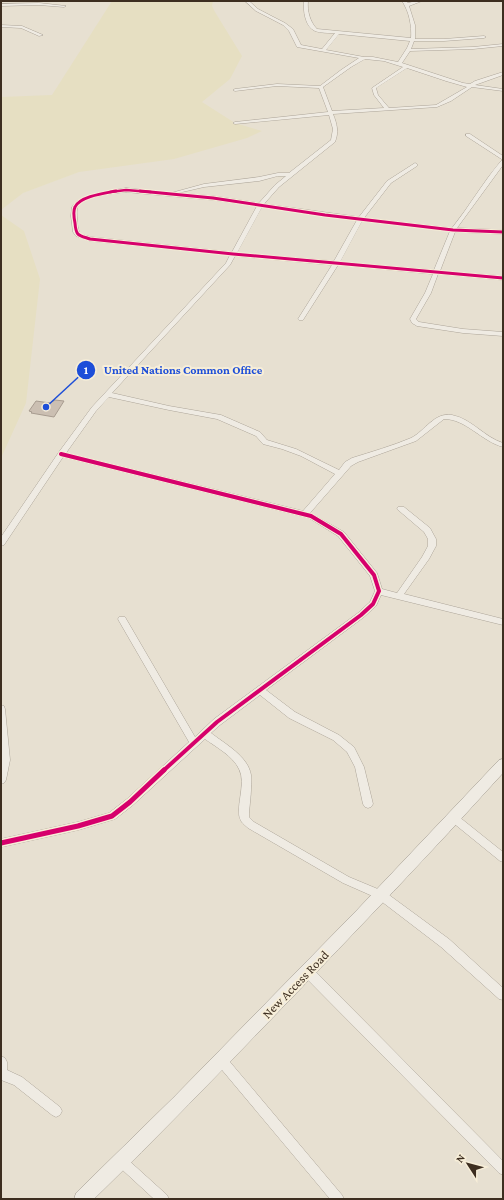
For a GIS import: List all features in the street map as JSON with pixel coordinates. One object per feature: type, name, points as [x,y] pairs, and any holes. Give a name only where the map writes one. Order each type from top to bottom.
[{"type":"main road","name":"New Access Road","points":[[82,1199],[122,1161],[308,971],[500,771]]},
{"type":"street","points":[[247,1],[257,10],[284,24],[290,30],[299,46],[399,64],[446,80],[471,86],[503,90]]},
{"type":"street","points":[[306,1],[306,11],[312,28],[316,30],[413,40],[444,40],[484,37]]},
{"type":"street","points":[[399,64],[409,50],[413,40],[414,29],[408,5],[404,1]]},
{"type":"street","points":[[408,5],[420,1]]},
{"type":"street","points":[[1,5],[32,4],[64,6]]},
{"type":"street","points":[[1,26],[22,27],[41,35]]},
{"type":"street","points":[[324,50],[338,32]]},
{"type":"street","points":[[409,50],[473,48],[503,45]]},
{"type":"street","points":[[235,90],[277,85],[321,87],[326,82],[365,58]]},
{"type":"street","points":[[388,110],[376,95],[374,88],[406,67]]},
{"type":"street","points":[[235,123],[330,113],[437,106],[484,79],[503,72]]},
{"type":"street","points":[[1,543],[61,454],[108,394],[220,274],[260,206],[277,186],[290,174],[333,141],[336,135],[330,113],[323,98],[321,87]]},
{"type":"street","points":[[468,136],[503,158]]},
{"type":"street","points":[[503,162],[493,174],[464,218],[453,230],[428,293],[413,319],[414,322],[463,331],[503,334]]},
{"type":"street","points":[[301,319],[337,262],[361,218],[389,182],[415,165]]},
{"type":"street","points":[[168,194],[188,188],[262,178],[283,173],[290,174]]},
{"type":"street","points":[[503,232],[453,230],[361,218],[325,215],[213,198],[126,190],[114,191],[79,201],[75,206],[76,232],[78,235],[90,239],[233,254],[337,262],[503,278]]},
{"type":"street","points":[[108,394],[169,408],[219,417],[258,434],[265,442],[283,446],[306,455],[339,473]]},
{"type":"street","points":[[305,514],[348,464],[355,460],[406,444],[436,420],[442,417],[455,417],[497,444],[503,445]]},
{"type":"street","points":[[1,843],[78,826],[112,816],[130,802],[204,733],[361,615],[373,604],[379,591],[374,575],[341,534],[327,524],[305,514],[61,454]]},
{"type":"street","points":[[399,596],[425,559],[432,546],[432,539],[427,530],[401,509]]},
{"type":"street","points":[[379,591],[503,622]]},
{"type":"street","points":[[122,619],[194,743]]},
{"type":"street","points":[[260,690],[293,715],[309,722],[350,749],[358,764],[368,804]]},
{"type":"street","points":[[1,709],[5,760],[1,780]]},
{"type":"street","points":[[204,733],[240,762],[244,768],[246,774],[244,813],[245,818],[251,825],[346,880],[381,895],[445,944],[503,995]]},
{"type":"street","points":[[455,818],[503,858]]},
{"type":"street","points":[[308,971],[503,1169]]},
{"type":"street","points":[[221,1060],[338,1199]]},
{"type":"street","points":[[1,1062],[1,1074],[18,1081],[56,1112]]},
{"type":"street","points":[[122,1161],[164,1199]]},
{"type":"shaded area","points":[[112,1],[213,1],[212,6],[215,12],[242,56],[230,79],[202,102],[235,123],[262,131],[247,138],[174,159],[79,172],[23,193],[1,210],[1,97],[52,95]]},
{"type":"shaded area","points":[[1,215],[24,231],[40,279],[26,403],[1,458]]},
{"type":"building","points":[[55,400],[64,401],[54,417],[31,413],[32,412],[29,411],[36,401],[50,403]]},
{"type":"cycle path","points":[[503,232],[453,230],[325,215],[213,198],[126,190],[98,195],[83,200],[75,207],[74,213],[76,232],[78,235],[90,239],[233,254],[503,278]]},
{"type":"cycle path","points":[[1,843],[78,826],[112,816],[130,802],[217,722],[361,615],[373,604],[379,591],[374,575],[341,534],[311,516],[61,454]]},
{"type":"place","name":"United Nations Common Office","points":[[46,407]]}]
